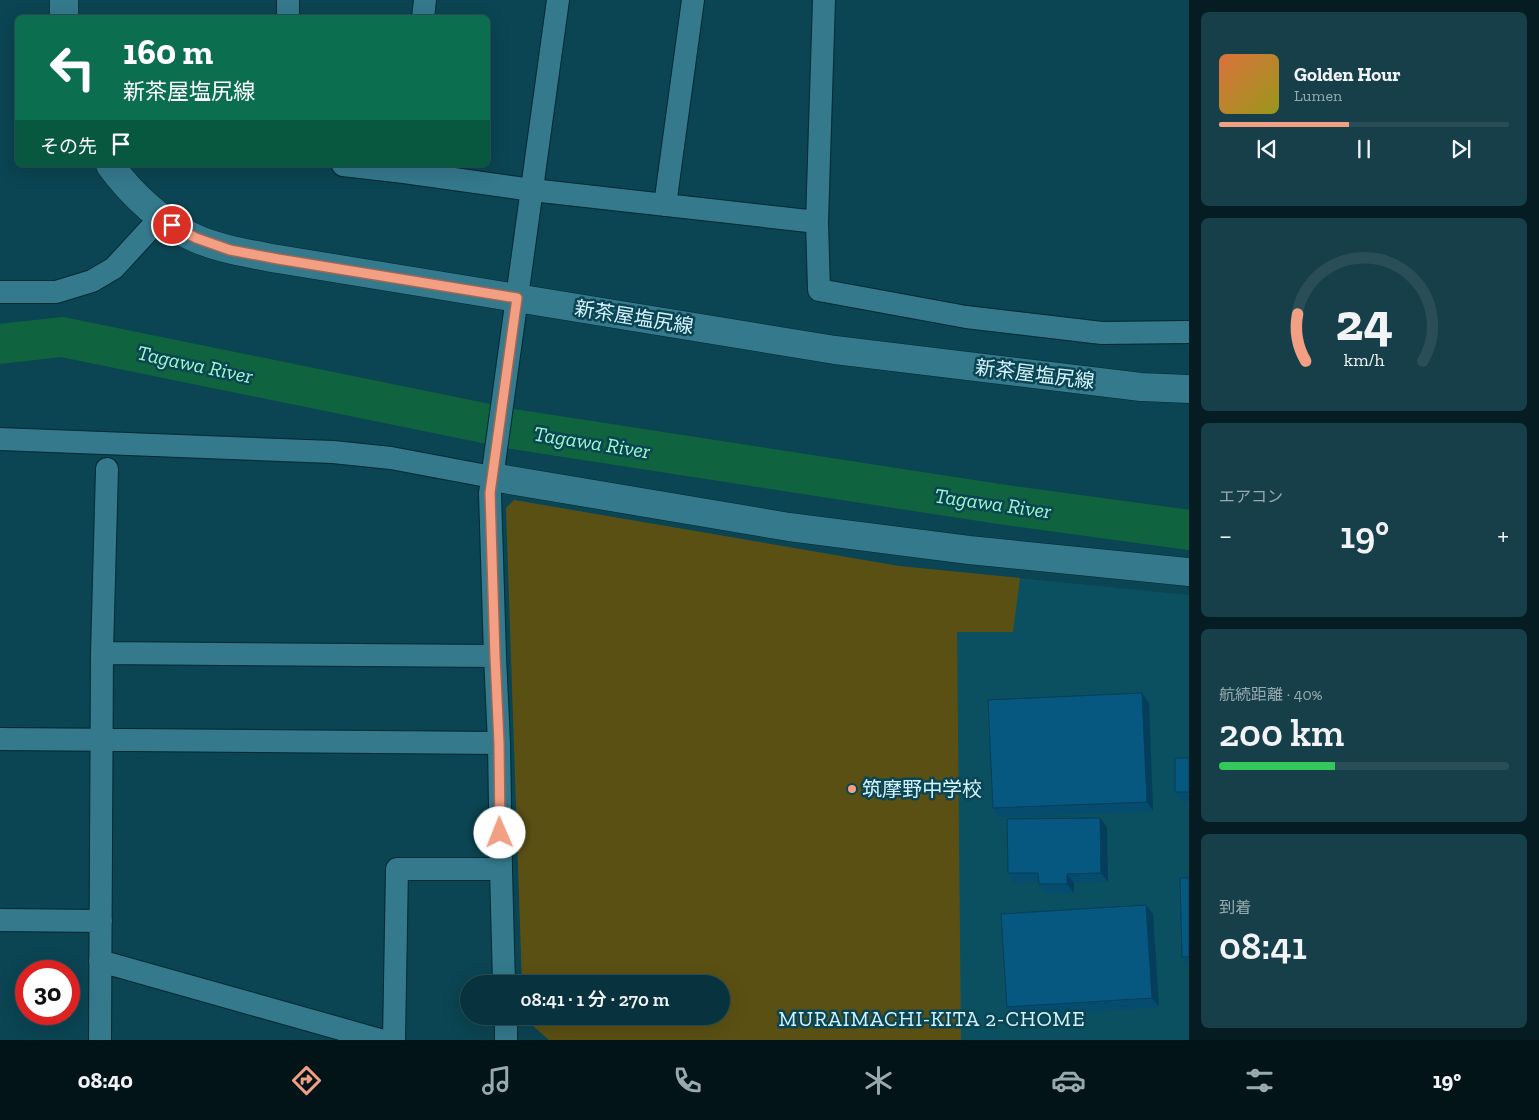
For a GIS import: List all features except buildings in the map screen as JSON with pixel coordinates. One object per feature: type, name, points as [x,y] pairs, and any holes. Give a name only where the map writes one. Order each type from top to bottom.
[{"type":"main road","points":[[64,0],[64,15]]},
{"type":"main road","name":"新茶屋塩尻線","points":[[112,167],[135,194],[160,218],[196,238],[230,250],[835,350],[1140,387],[1189,389]]},
{"type":"main road","points":[[494,468],[789,527],[970,550],[1189,572]]},
{"type":"street","points":[[288,0],[288,15]]},
{"type":"street","points":[[423,15],[425,0]]},
{"type":"street","points":[[504,975],[500,869],[499,743],[490,493],[558,0]]},
{"type":"street","points":[[666,205],[693,0]]},
{"type":"street","points":[[824,0],[817,222],[819,290],[966,317],[1102,332],[1189,332]]},
{"type":"street","points":[[374,167],[405,169],[532,190],[817,222]]},
{"type":"street","points":[[0,292],[56,292],[92,281],[114,268],[160,218]]},
{"type":"street","points":[[0,439],[333,452],[494,468]]},
{"type":"street","points":[[100,1040],[102,653],[107,468]]},
{"type":"street","points":[[102,653],[495,656]]},
{"type":"street","points":[[0,739],[499,743]]},
{"type":"street","points":[[394,1040],[397,869],[500,869]]},
{"type":"street","points":[[0,920],[101,921]]},
{"type":"street","points":[[100,961],[380,1040]]},
{"type":"street","points":[[506,1025],[506,1040]]},
{"type":"shaded area","name":"筑摩野中学校","points":[[514,500],[899,566],[1189,595],[1189,1040],[549,1040],[533,1025],[730,1025],[730,975],[522,975],[506,508]]},
{"type":"shaded area","name":"筑摩野中学校","points":[[514,500],[899,566],[1020,578],[1013,632],[957,632],[961,1040],[549,1040],[532,1025],[730,1025],[730,975],[522,975],[506,508]]},
{"type":"waterway","name":"Tagawa River","points":[[0,344],[62,337],[513,429],[999,504],[1189,530]]},
{"type":"place","name":"筑摩野中学校","points":[[852,789]]},
{"type":"district","name":"MURAIMACHI-KITA 2-CHOME","points":[[932,1018]]},
{"type":"route","points":[[172,225],[196,238],[230,250],[517,298],[490,493],[499,743],[500,833]]}]
